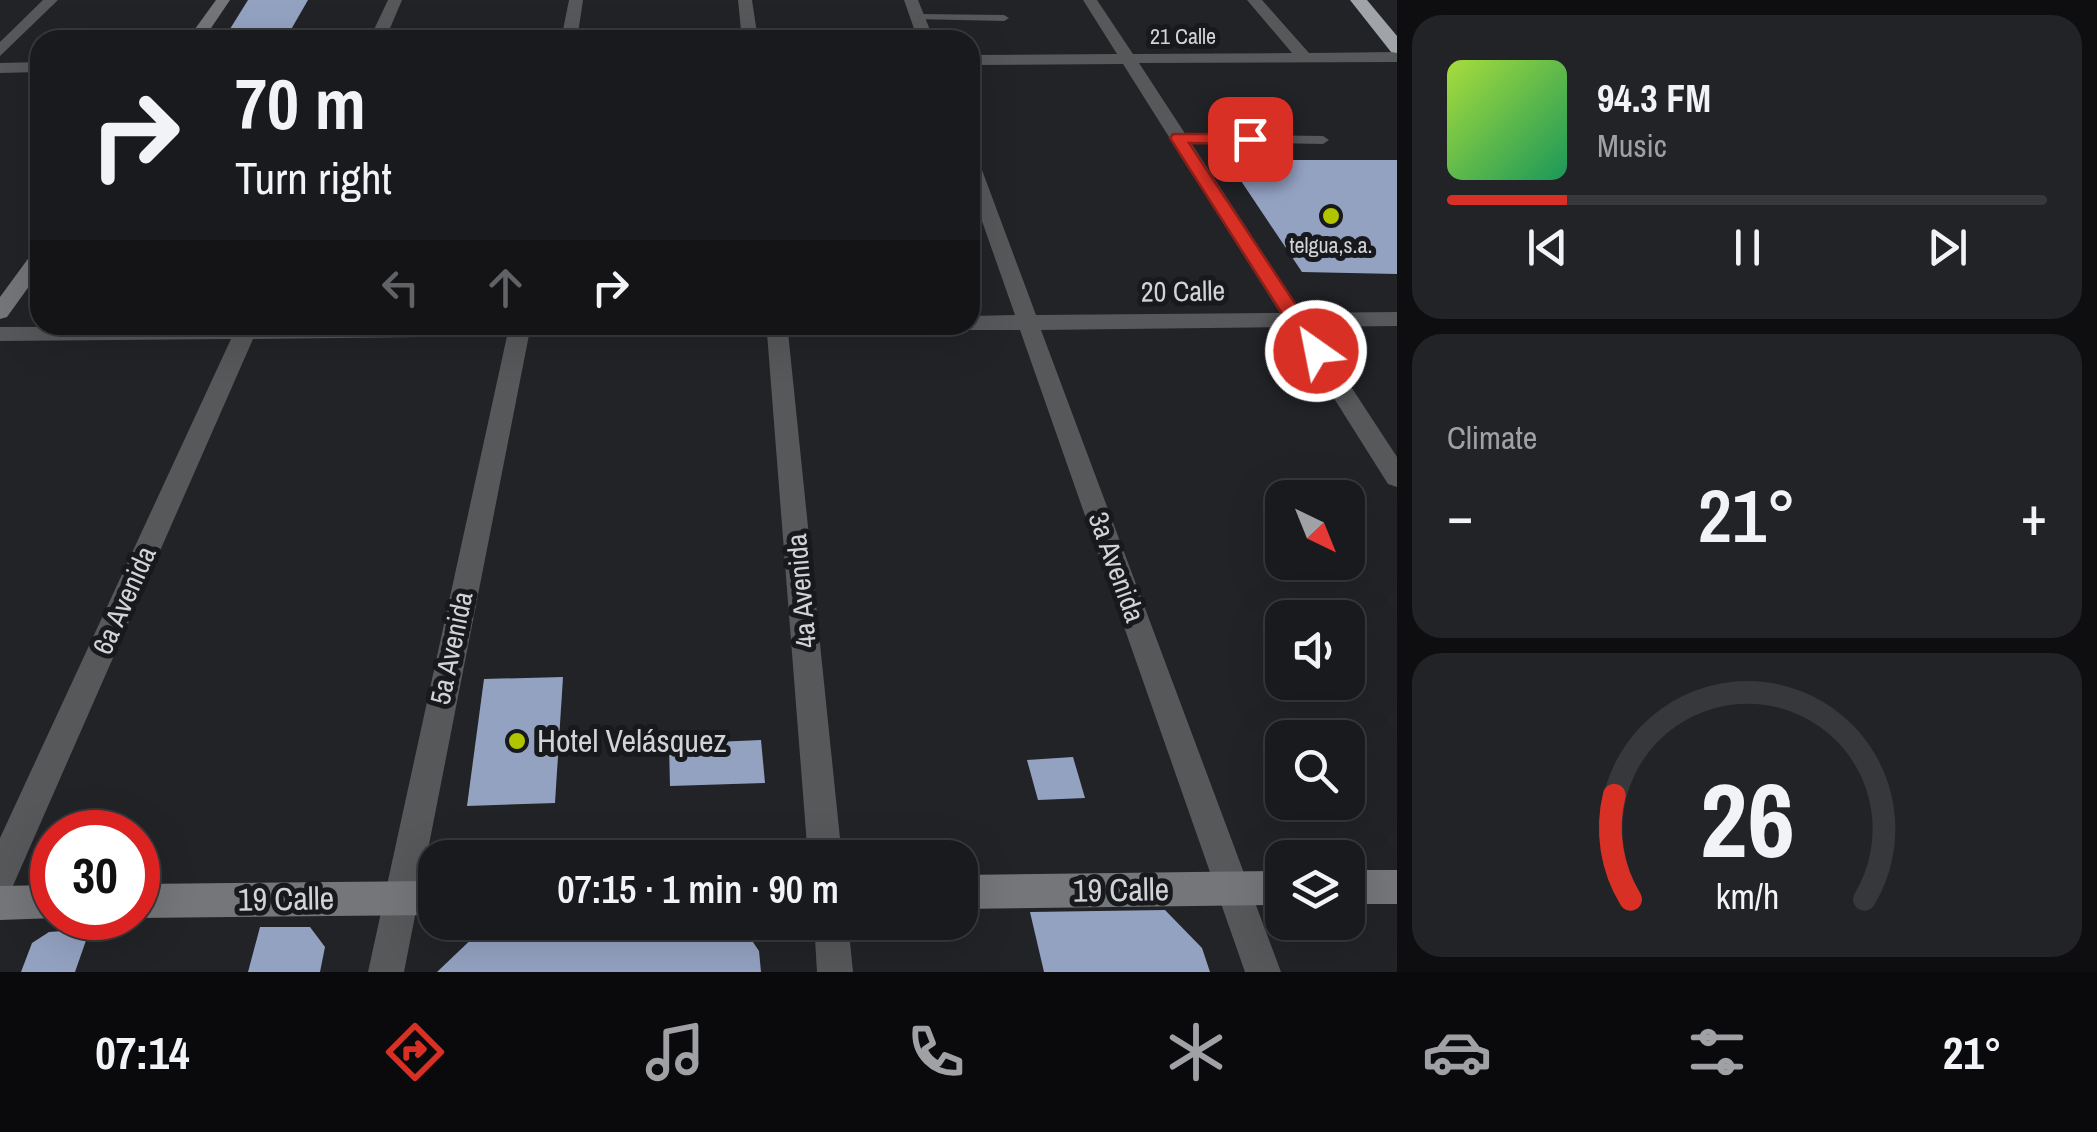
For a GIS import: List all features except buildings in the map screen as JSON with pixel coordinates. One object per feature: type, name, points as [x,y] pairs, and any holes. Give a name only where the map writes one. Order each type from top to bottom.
[{"type":"highway","points":[[1358,0],[1397,48]]},
{"type":"street","points":[[0,51],[51,0]]},
{"type":"street","points":[[202,30],[223,0]]},
{"type":"street","points":[[382,30],[395,0]]},
{"type":"street","points":[[571,30],[576,0]]},
{"type":"street","points":[[745,0],[749,30]]},
{"type":"street","points":[[912,0],[923,30]]},
{"type":"street","points":[[1090,0],[1397,477]]},
{"type":"street","points":[[1254,0],[1305,58]]},
{"type":"street","name":"21 Calle","points":[[980,60],[1397,57]]},
{"type":"street","points":[[0,68],[30,68]]},
{"type":"street","name":"3a Avenida","points":[[980,190],[1263,972]]},
{"type":"street","points":[[0,312],[30,270]]},
{"type":"street","name":"20 Calle","points":[[980,323],[1397,319]]},
{"type":"street","points":[[0,334],[30,333]]},
{"type":"street","name":"6a Avenida","points":[[0,876],[244,335]]},
{"type":"street","name":"5a Avenida","points":[[386,972],[398,898],[518,335]]},
{"type":"street","name":"4a Avenida","points":[[778,335],[823,840]]},
{"type":"street","points":[[1365,887],[1397,887]]},
{"type":"street","name":"19 Calle","points":[[978,892],[1265,888]]},
{"type":"street","name":"19 Calle","points":[[160,901],[418,898]]},
{"type":"street","points":[[0,903],[30,902]]},
{"type":"street","points":[[832,940],[835,972]]},
{"type":"lane","points":[[918,17],[1004,18]]},
{"type":"lane","points":[[1178,138],[1323,140]]},
{"type":"place","name":"telgua,s.a.","points":[[1331,216]]},
{"type":"place","name":"Hotel Velásquez","points":[[517,741]]},
{"type":"route","points":[[1250,139],[1178,138],[1316,351]]}]
